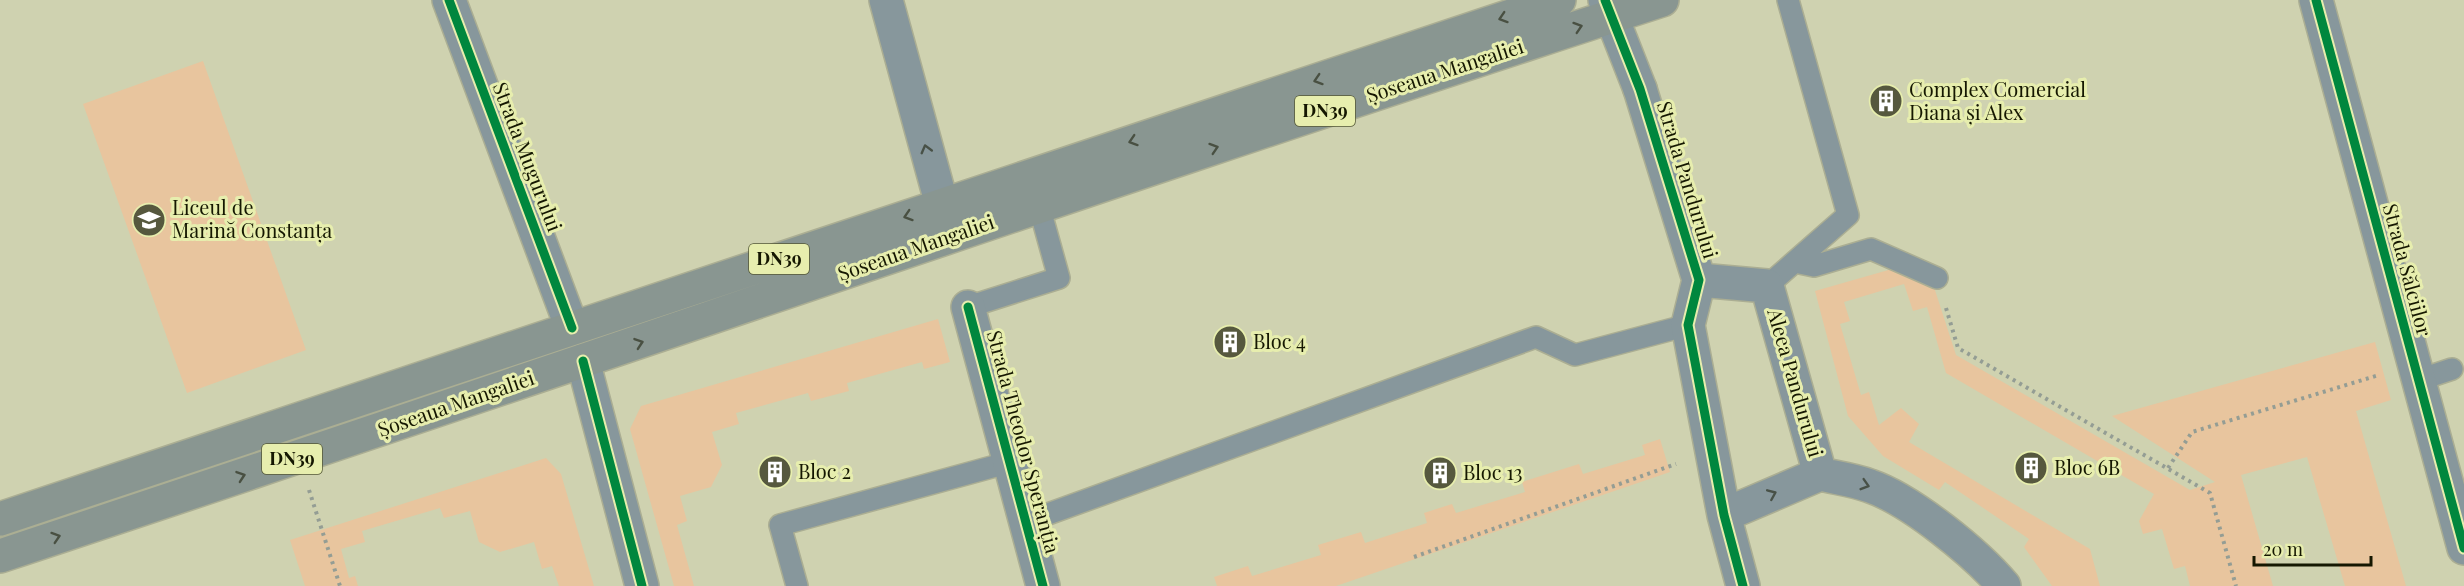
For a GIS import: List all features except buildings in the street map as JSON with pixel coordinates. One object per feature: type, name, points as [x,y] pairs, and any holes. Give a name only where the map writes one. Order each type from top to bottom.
[{"type":"main road","name":"Șoseaua Mangaliei","points":[[0,519],[1559,0]]},
{"type":"main road","name":"Șoseaua Mangaliei","points":[[0,556],[1039,206],[1608,8],[1662,0]]},
{"type":"street","name":"Strada Mugurului","points":[[449,0],[572,328]]},
{"type":"street","points":[[886,0],[942,205]]},
{"type":"street","name":"Strada Sălciilor","points":[[2316,0],[2464,548]]},
{"type":"street","name":"Strada Pandurului","points":[[1608,8],[1640,89],[1699,280],[1688,325],[1724,515],[1743,586]]},
{"type":"street","name":"Aleea Pandurului","points":[[1699,280],[1767,286],[1820,474],[1871,486],[1921,512],[1992,571],[2004,586]]},
{"type":"street","name":"Strada Theodor Speranția","points":[[968,307],[1043,586]]},
{"type":"street","points":[[583,361],[642,586]]},
{"type":"street","points":[[1724,515],[1820,474]]},
{"type":"lane","points":[[1767,286],[1848,215],[1788,0]]},
{"type":"lane","points":[[968,307],[1059,278],[1039,206]]},
{"type":"lane","points":[[1795,262],[1814,266],[1871,249],[1937,278]]},
{"type":"lane","points":[[1026,522],[1536,338],[1575,355],[1688,325]]},
{"type":"lane","points":[[2416,372],[2452,369]]},
{"type":"lane","points":[[797,586],[780,525],[1010,462]]},
{"type":"path","points":[[1937,278],[1958,348],[2210,493],[2236,586]]},
{"type":"path","points":[[2168,468],[2192,432],[2416,372]]},
{"type":"path","points":[[1414,557],[1712,452]]},
{"type":"path","points":[[306,482],[340,586]]},
{"type":"shaded area","points":[[203,61],[306,350],[187,393],[83,104]]},
{"type":"shaded area","points":[[1899,267],[1932,281],[1956,355],[2190,490],[2215,482],[2112,416],[2375,342],[2391,400],[2356,411],[2406,586],[2345,586],[2307,457],[2241,475],[2273,586],[2190,586],[2185,566],[2174,569],[2162,529],[2143,534],[2139,521],[2154,494],[1946,373],[1927,307],[1913,311],[1904,284],[1844,302],[1850,321],[1840,324],[1861,395],[1869,392],[1879,425],[1901,408],[1919,424],[1909,442],[2090,549],[2100,586],[2052,586],[2024,547],[2029,539],[1945,482],[1939,490],[1883,456],[1848,416],[1815,291]]},
{"type":"shaded area","points":[[938,319],[950,362],[924,369],[922,362],[847,383],[849,391],[811,401],[808,393],[736,413],[739,424],[712,432],[722,465],[711,487],[680,496],[687,521],[677,525],[694,586],[674,586],[630,429],[641,406]]},
{"type":"shaded area","points":[[1660,439],[1670,472],[1336,586],[1217,586],[1214,577],[1248,566],[1252,576],[1321,555],[1318,545],[1361,532],[1365,543],[1427,523],[1424,513],[1452,504],[1456,513],[1525,492],[1522,482],[1579,464],[1583,474],[1645,455],[1642,445]]},
{"type":"shaded area","points":[[546,458],[561,474],[594,586],[559,586],[552,566],[542,569],[534,542],[500,552],[479,542],[470,511],[444,518],[440,508],[362,531],[365,542],[341,549],[349,578],[355,576],[358,586],[305,586],[290,540]]},
{"type":"cycle path","points":[[449,0],[572,328]]},
{"type":"cycle path","points":[[1605,0],[1640,89],[1699,280],[1688,325],[1724,515],[1743,586]]},
{"type":"cycle path","points":[[2316,0],[2464,548]]},
{"type":"cycle path","points":[[968,307],[1043,586]]},
{"type":"cycle path","points":[[583,361],[642,586]]},
{"type":"place","name":"Complex Comercial Diana și Alex","points":[[1886,101]]},
{"type":"place","name":"Liceul de Marină Constanța","points":[[149,220]]},
{"type":"place","name":"Bloc 4","points":[[1230,342]]},
{"type":"place","name":"Bloc 6B","points":[[2031,468]]},
{"type":"place","name":"Bloc 2","points":[[775,472]]},
{"type":"place","name":"Bloc 13","points":[[1440,473]]}]
